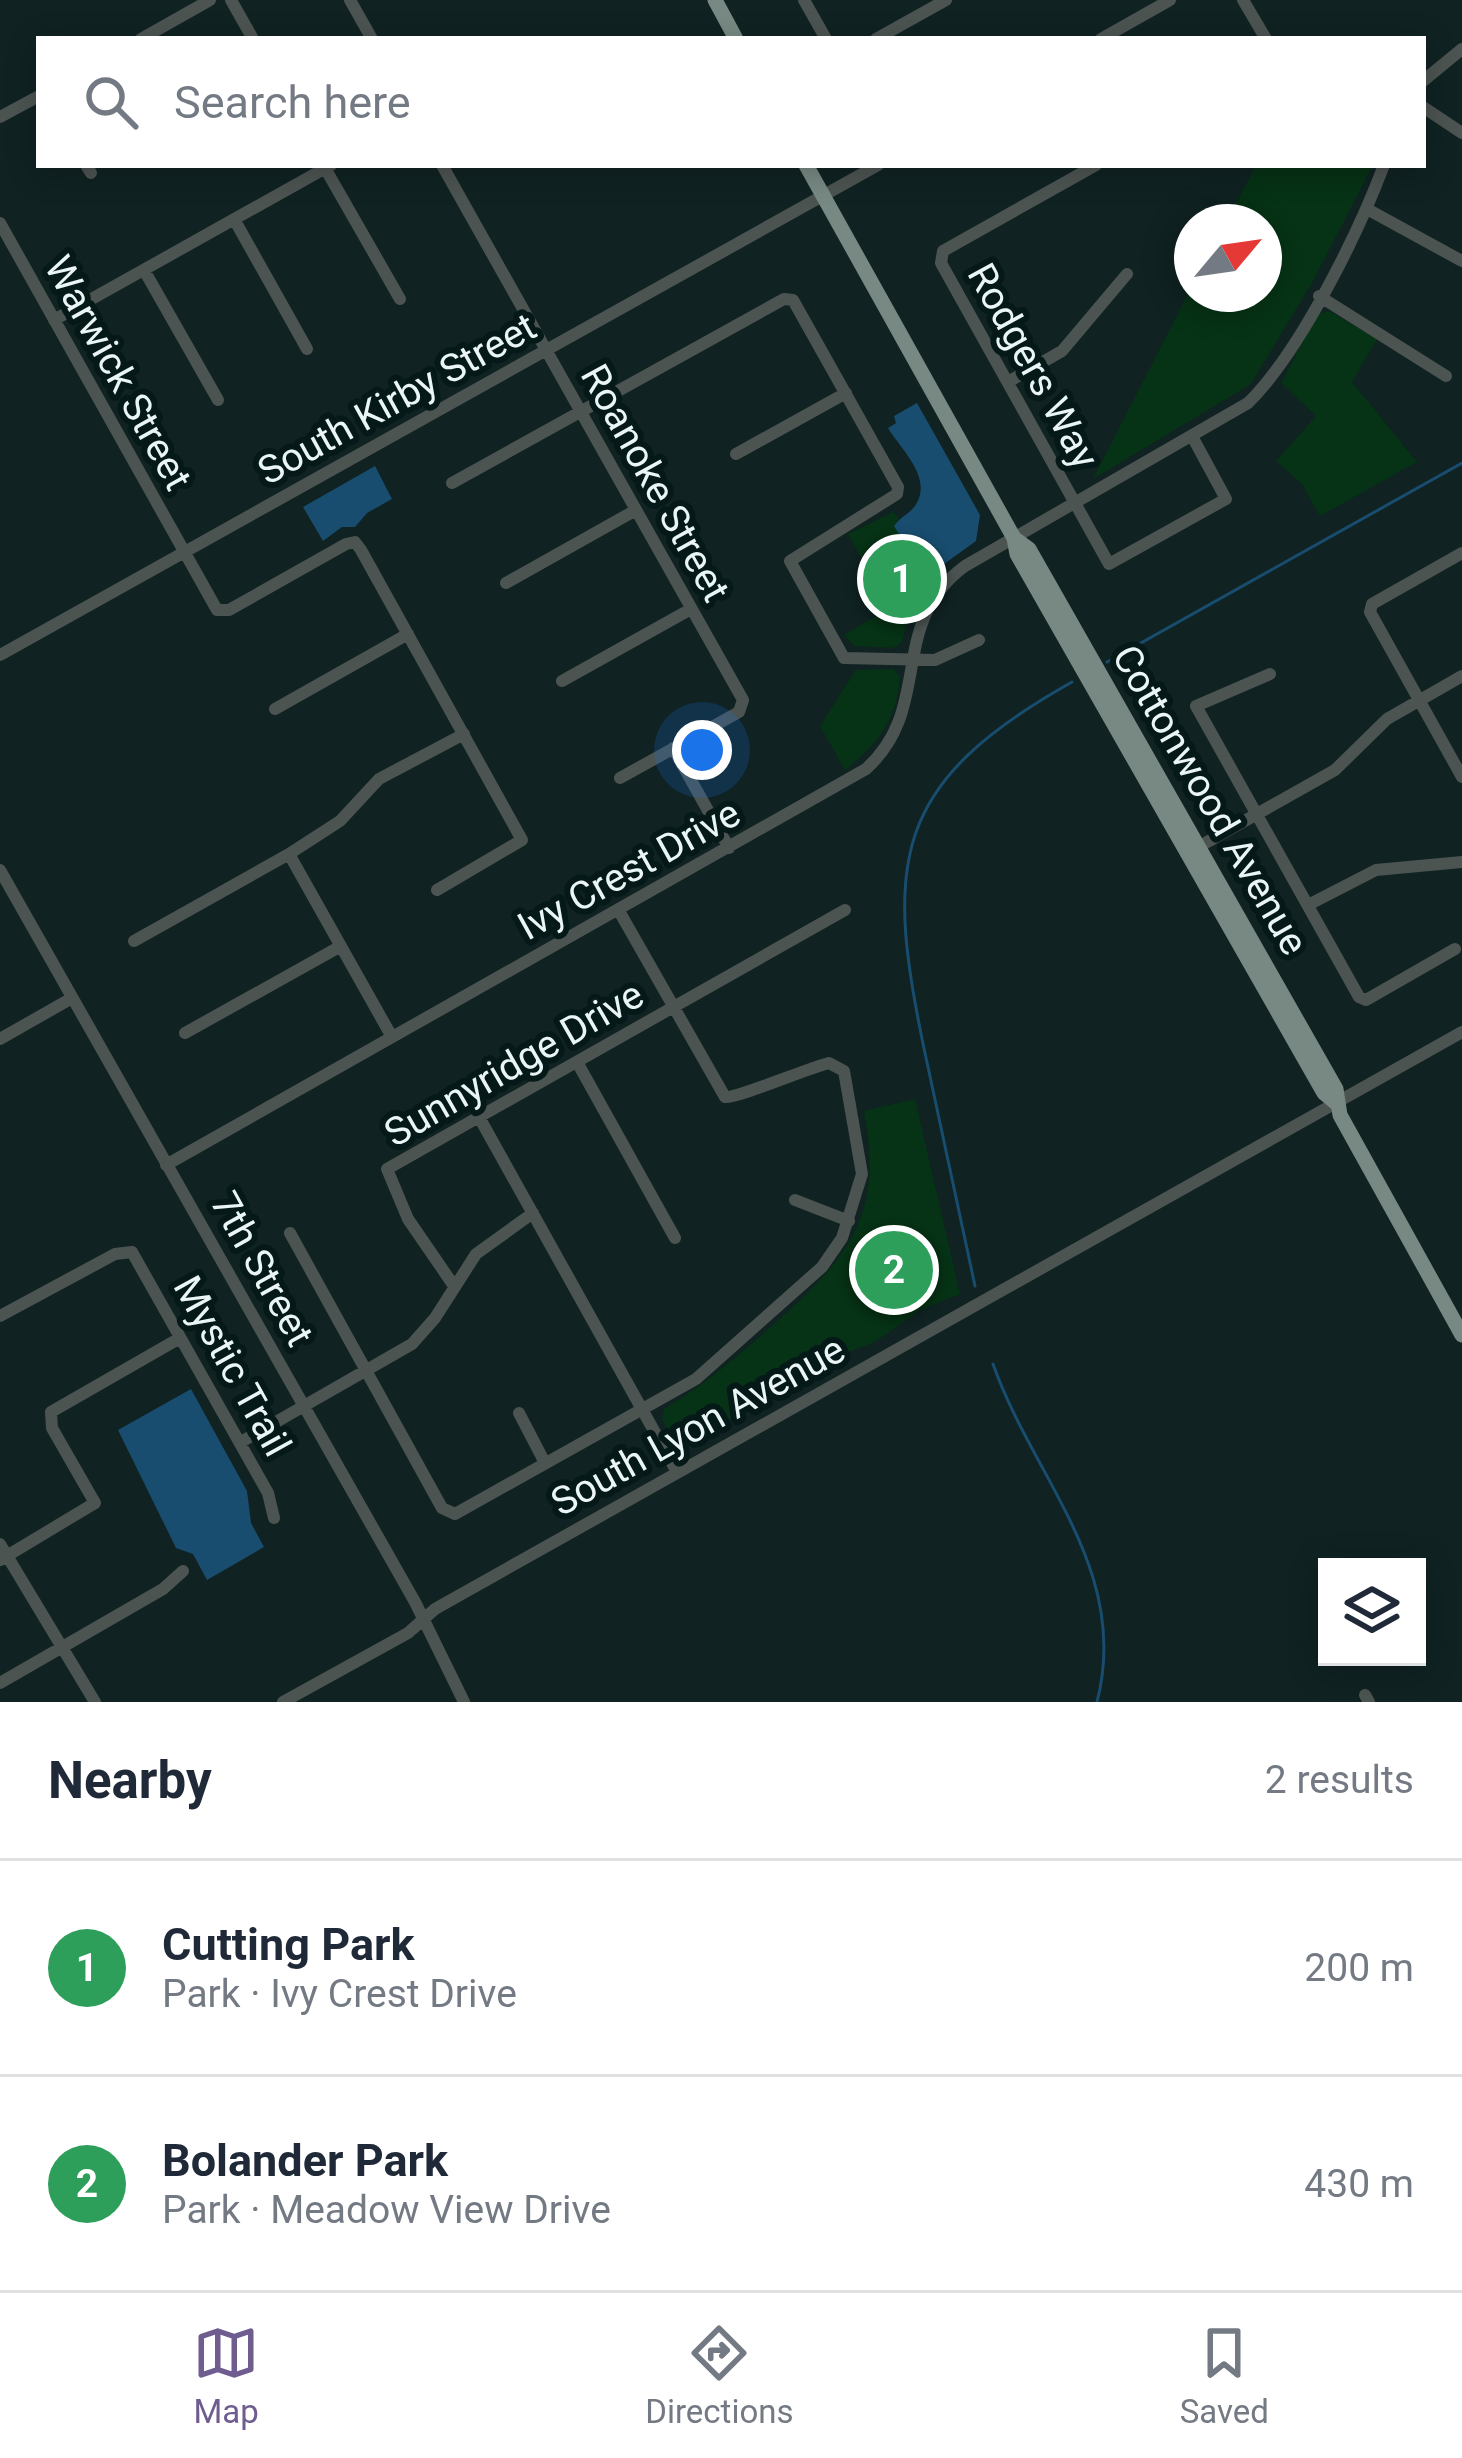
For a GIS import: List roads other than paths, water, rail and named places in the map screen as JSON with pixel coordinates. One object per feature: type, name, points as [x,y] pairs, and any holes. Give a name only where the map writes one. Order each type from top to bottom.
[{"type":"main road","points":[[715,0],[734,36]]},
{"type":"main road","name":"Cottonwood Avenue","points":[[808,168],[1014,538],[1037,564],[1324,1093],[1336,1103],[1462,1335]]},
{"type":"street","points":[[146,36],[210,0]]},
{"type":"street","points":[[231,0],[251,36]]},
{"type":"street","points":[[350,0],[370,36]]},
{"type":"street","points":[[804,0],[824,36]]},
{"type":"street","points":[[1106,36],[1170,0]]},
{"type":"street","points":[[1243,0],[1264,36]]},
{"type":"street","points":[[881,36],[942,1]]},
{"type":"street","points":[[1426,79],[1462,49]]},
{"type":"street","points":[[0,117],[36,98]]},
{"type":"street","points":[[1426,109],[1462,133]]},
{"type":"street","points":[[54,320],[326,168]]},
{"type":"street","points":[[329,168],[400,299]]},
{"type":"street","name":"Roanoke Street","points":[[444,168],[745,706],[673,748]]},
{"type":"street","name":"South Kirby Street","points":[[0,656],[873,168]]},
{"type":"street","name":"Rodgers Way","points":[[1091,168],[940,257],[1109,564],[1226,499],[1193,438]]},
{"type":"street","name":"Ivy Crest Drive","points":[[166,1165],[729,848],[880,757],[907,710],[920,620],[938,590],[965,566],[1193,438],[1259,392],[1367,209],[1383,168]]},
{"type":"street","points":[[1367,209],[1462,260]]},
{"type":"street","points":[[235,219],[307,349]]},
{"type":"street","name":"Warwick Street","points":[[0,223],[184,552],[223,612],[355,542],[408,634]]},
{"type":"street","points":[[144,270],[218,400]]},
{"type":"street","points":[[1007,382],[1062,351],[1127,274]]},
{"type":"street","points":[[1318,296],[1446,376]]},
{"type":"street","points":[[452,483],[784,299],[793,299],[897,494],[790,561],[844,658],[943,658],[979,640]]},
{"type":"street","points":[[736,454],[846,393]]},
{"type":"street","points":[[506,583],[636,510]]},
{"type":"street","points":[[1462,553],[1372,604],[1370,612],[1462,777]]},
{"type":"street","points":[[562,681],[691,609]]},
{"type":"street","points":[[274,709],[408,634],[522,840],[437,890]]},
{"type":"street","points":[[1270,674],[1196,706],[1359,998],[1366,1000],[1455,949]]},
{"type":"street","points":[[1194,849],[1335,770],[1376,728],[1462,676]]},
{"type":"street","points":[[134,941],[289,854],[340,821],[379,779],[464,734]]},
{"type":"street","points":[[620,778],[673,748],[729,848]]},
{"type":"street","points":[[289,854],[392,1037]]},
{"type":"street","points":[[1308,905],[1376,870],[1462,862]]},
{"type":"street","name":"7th Street","points":[[0,871],[305,1407],[464,1702]]},
{"type":"street","points":[[290,1233],[442,1508],[451,1513],[696,1379],[822,1267],[849,1221],[862,1162],[844,1071],[838,1064],[786,1073],[729,1099],[619,910]]},
{"type":"street","name":"Sunnyridge Drive","points":[[454,1286],[429,1254],[386,1172],[845,910]]},
{"type":"street","points":[[185,1033],[340,946]]},
{"type":"street","points":[[2,1034],[72,998]]},
{"type":"street","name":"South Lyon Avenue","points":[[283,1702],[677,1472],[1462,1032]]},
{"type":"street","points":[[577,1062],[675,1238]]},
{"type":"street","points":[[479,1118],[677,1472]]},
{"type":"street","points":[[795,1200],[849,1221]]},
{"type":"street","points":[[241,1442],[412,1344],[489,1242],[533,1214]]},
{"type":"street","name":"Mystic Trail","points":[[0,1316],[128,1250],[136,1256],[241,1442],[268,1492],[274,1518]]},
{"type":"street","points":[[95,1702],[2,1554],[95,1503],[52,1427],[50,1412],[180,1337]]},
{"type":"street","points":[[519,1413],[545,1463]]},
{"type":"street","points":[[0,1682],[163,1589],[183,1571]]},
{"type":"water","points":[[917,403],[980,515],[976,541],[933,572],[921,570],[894,526],[915,506],[921,485],[914,465],[888,428],[896,423],[894,416]]},
{"type":"water","points":[[375,466],[392,499],[367,513],[355,527],[342,527],[323,541],[303,507]]},
{"type":"water","points":[[191,1389],[247,1491],[251,1523],[264,1547],[207,1580],[193,1554],[176,1548],[118,1430]]},
{"type":"waterway","points":[[1107,662],[1462,463]]},
{"type":"waterway","points":[[975,1286],[912,986],[905,928],[906,878],[916,833],[936,793],[967,756],[1012,719],[1072,682]]},
{"type":"waterway","points":[[993,1364],[1090,1567],[1101,1610],[1104,1654],[1097,1702]]},
{"type":"place","name":"Cutting Park","points":[[902,579]]},
{"type":"place","name":"Bolander Park","points":[[894,1270]]}]
